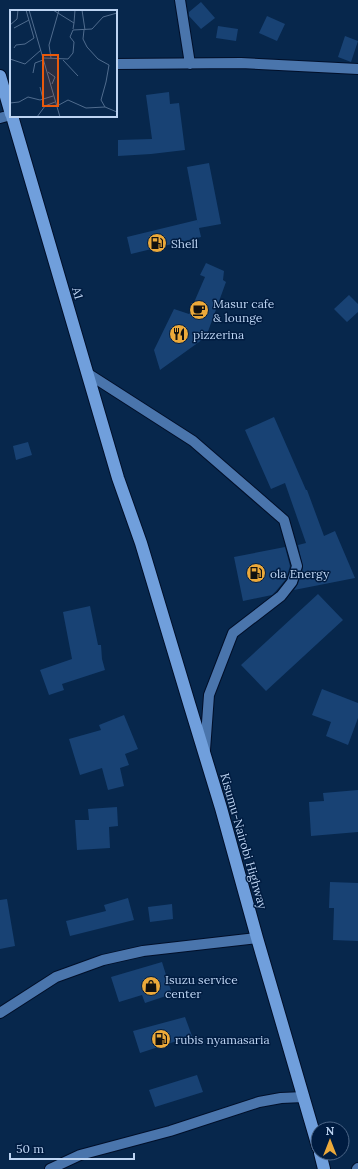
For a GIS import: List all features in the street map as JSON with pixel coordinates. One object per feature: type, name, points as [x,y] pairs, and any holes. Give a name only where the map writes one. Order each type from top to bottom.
[{"type":"highway","name":"A1","points":[[4,80],[10,110]]},
{"type":"highway","name":"A1","points":[[12,117],[118,478],[141,543]]},
{"type":"highway","name":"Kisumu-Nairobi Highway","points":[[141,543],[221,808],[257,938],[311,1121]]},
{"type":"street","points":[[180,0],[190,64]]},
{"type":"street","points":[[117,64],[241,63],[358,69]]},
{"type":"street","points":[[0,118],[10,115]]},
{"type":"street","points":[[87,373],[193,441],[284,520],[297,566],[292,582],[281,596],[233,633],[209,695],[205,754]]},
{"type":"street","points":[[0,1014],[56,977],[103,960],[143,951],[257,938]]},
{"type":"street","points":[[50,1169],[80,1155],[170,1131],[259,1102],[281,1098],[304,1097]]},
{"type":"building","points":[[201,2],[215,18],[201,29],[189,16],[189,12]]},
{"type":"building","points":[[267,16],[285,24],[277,41],[259,33]]},
{"type":"building","points":[[218,26],[238,29],[236,41],[216,38]]},
{"type":"building","points":[[345,36],[358,41],[351,62],[338,57]]},
{"type":"building","points":[[169,92],[170,104],[179,103],[185,150],[118,156],[118,140],[152,139],[146,95]]},
{"type":"building","points":[[209,163],[221,224],[199,228],[201,237],[131,254],[127,237],[197,220],[198,225],[187,167]]},
{"type":"building","points":[[206,263],[224,271],[223,280],[226,282],[206,337],[160,370],[154,350],[174,309],[189,314],[205,277],[200,275]]},
{"type":"building","points":[[349,295],[358,304],[358,312],[347,322],[334,309]]},
{"type":"building","points":[[274,417],[307,490],[324,536],[335,531],[355,578],[294,590],[298,584],[303,568],[298,545],[306,543],[285,483],[271,489],[245,430]]},
{"type":"building","points":[[28,442],[32,455],[16,460],[13,446]]},
{"type":"building","points":[[285,547],[290,566],[286,579],[272,595],[243,601],[234,557]]},
{"type":"building","points":[[318,594],[343,620],[266,691],[241,665]]},
{"type":"building","points":[[90,606],[98,645],[101,645],[102,659],[105,670],[62,684],[64,690],[49,695],[40,670],[72,659],[63,612]]},
{"type":"building","points":[[322,689],[358,703],[358,718],[348,745],[326,736],[331,722],[312,715]]},
{"type":"building","points":[[124,715],[138,749],[125,754],[129,765],[120,768],[124,786],[108,790],[102,768],[80,775],[69,739],[101,730],[99,725]]},
{"type":"building","points":[[358,790],[358,832],[311,836],[309,802],[324,801],[323,793]]},
{"type":"building","points":[[117,807],[118,826],[109,827],[110,848],[77,850],[75,820],[89,820],[88,809]]},
{"type":"building","points":[[330,882],[358,883],[358,941],[333,940],[334,908],[329,908]]},
{"type":"building","points":[[128,898],[134,920],[70,936],[66,921],[106,911],[104,905]]},
{"type":"building","points":[[7,899],[15,946],[0,949],[0,900]]},
{"type":"building","points":[[172,904],[173,919],[150,922],[148,907]]},
{"type":"building","points":[[162,962],[172,994],[145,1003],[142,995],[119,1002],[111,977]]},
{"type":"building","points":[[185,1017],[192,1036],[140,1053],[133,1031]]},
{"type":"building","points":[[197,1075],[203,1092],[155,1107],[149,1090]]},
{"type":"place","name":"Shell","points":[[157,243]]},
{"type":"place","name":"Masur cafe & lounge","points":[[199,310]]},
{"type":"place","name":"pizzerina","points":[[179,334]]},
{"type":"place","name":"ola Energy","points":[[256,573]]},
{"type":"place","name":"Isuzu service center","points":[[151,986]]},
{"type":"place","name":"rubis nyamasaria","points":[[161,1039]]}]
